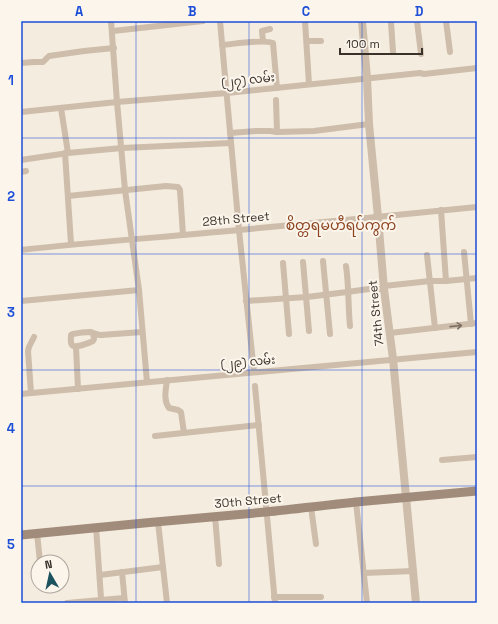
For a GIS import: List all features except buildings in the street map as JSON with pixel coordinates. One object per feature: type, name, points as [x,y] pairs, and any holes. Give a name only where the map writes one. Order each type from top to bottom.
[{"type":"main road","name":"30th Street","points":[[21,535],[477,491]]},
{"type":"street","points":[[111,21],[125,190],[139,290],[147,382]]},
{"type":"street","points":[[113,31],[203,21]]},
{"type":"street","points":[[220,21],[239,230],[254,372]]},
{"type":"street","points":[[305,21],[309,84]]},
{"type":"street","name":"74th Street","points":[[362,21],[369,124],[384,287],[393,359],[416,603]]},
{"type":"street","points":[[392,21],[393,52]]},
{"type":"street","points":[[417,21],[421,54]]},
{"type":"street","points":[[446,21],[450,52]]},
{"type":"street","points":[[263,41],[262,31],[270,29]]},
{"type":"street","points":[[222,44],[263,41],[272,42],[277,88]]},
{"type":"street","points":[[307,41],[321,41]]},
{"type":"street","points":[[21,63],[43,62],[49,56],[114,48]]},
{"type":"street","name":"(၂၇) လမ်း","points":[[21,112],[477,68]]},
{"type":"street","points":[[276,100],[277,132]]},
{"type":"street","points":[[61,108],[67,153],[68,196],[72,244]]},
{"type":"street","points":[[230,134],[256,131],[314,131],[369,124]]},
{"type":"street","points":[[21,160],[67,153],[122,148],[231,143]]},
{"type":"street","points":[[68,196],[166,186],[178,187],[180,190],[183,235]]},
{"type":"street","name":"28th Street","points":[[21,250],[477,207]]},
{"type":"street","points":[[441,210],[446,281]]},
{"type":"street","points":[[390,333],[474,324],[466,279],[464,252]]},
{"type":"street","points":[[427,255],[435,328]]},
{"type":"street","points":[[323,261],[330,334]]},
{"type":"street","points":[[303,262],[309,331]]},
{"type":"street","points":[[283,263],[289,334]]},
{"type":"street","points":[[346,266],[350,326]]},
{"type":"street","points":[[246,301],[307,297],[430,281],[477,278]]},
{"type":"street","points":[[21,301],[139,290]]},
{"type":"street","points":[[93,333],[94,340],[90,343],[76,347],[72,346],[71,335],[85,332],[93,333],[101,335],[142,332]]},
{"type":"street","points":[[31,393],[28,355],[29,347],[34,337]]},
{"type":"street","points":[[21,347],[29,347]]},
{"type":"street","points":[[76,347],[78,389]]},
{"type":"street","name":"(၂၉) လမ်း","points":[[21,394],[477,352]]},
{"type":"street","points":[[167,380],[166,404],[169,408],[181,412],[184,433]]},
{"type":"street","points":[[255,386],[274,600],[321,597]]},
{"type":"street","points":[[155,436],[259,425]]},
{"type":"street","points":[[442,460],[477,457]]},
{"type":"street","points":[[356,502],[367,603]]},
{"type":"street","points":[[311,507],[316,544]]},
{"type":"street","points":[[215,516],[219,564]]},
{"type":"street","points":[[158,522],[167,603]]},
{"type":"street","points":[[96,527],[101,598],[103,601]]},
{"type":"street","points":[[37,533],[39,554]]},
{"type":"street","points":[[100,575],[163,568]]},
{"type":"street","points":[[364,573],[412,571]]},
{"type":"street","points":[[67,603],[125,600],[122,572]]},
{"type":"district","name":"စိတ္တရမဟီရပ်ကွက်","points":[[341,225]]}]
